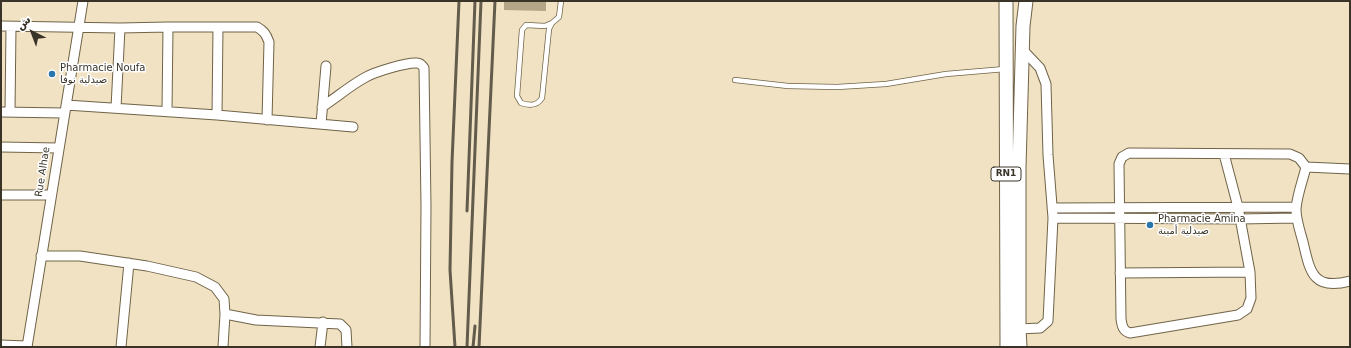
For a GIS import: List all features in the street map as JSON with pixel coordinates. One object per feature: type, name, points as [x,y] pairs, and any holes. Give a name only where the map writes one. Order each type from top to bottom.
[{"type":"main road","name":"RN1","points":[[1006,1],[1007,347]]},
{"type":"main road","name":"RN1","points":[[1020,347],[1019,167],[1022,50],[1026,1]]},
{"type":"street","name":"Rue Alhae","points":[[27,346],[83,1]]},
{"type":"street","points":[[1,26],[78,28],[257,27],[267,35],[269,50],[267,120]]},
{"type":"street","points":[[11,26],[6,112],[116,108],[353,127]]},
{"type":"street","points":[[167,111],[168,27]]},
{"type":"street","points":[[217,115],[218,27]]},
{"type":"street","points":[[116,108],[120,28]]},
{"type":"street","points":[[1019,329],[1040,328],[1048,321],[1053,218],[1048,155],[1046,84],[1040,68],[1022,50]]},
{"type":"street","points":[[322,107],[366,77],[377,72],[415,63],[421,64],[424,68],[426,198],[425,347]]},
{"type":"street","points":[[321,124],[326,66]]},
{"type":"street","points":[[1,147],[58,148]]},
{"type":"street","points":[[1224,154],[1238,207],[1250,272],[1251,298],[1247,309],[1238,316],[1130,332],[1125,331],[1122,324],[1120,273],[1119,164],[1125,154],[1224,154],[1290,154],[1299,158],[1306,167],[1350,169]]},
{"type":"street","points":[[1306,167],[1296,207],[1296,218],[1310,269],[1315,278],[1325,283],[1350,282]]},
{"type":"street","points":[[1,195],[51,195]]},
{"type":"street","points":[[1052,208],[1296,207]]},
{"type":"street","points":[[1053,218],[1296,218]]},
{"type":"street","points":[[41,256],[80,256],[128,263],[196,277],[215,287],[224,299],[225,314],[223,347]]},
{"type":"street","points":[[121,347],[128,263]]},
{"type":"street","points":[[1120,273],[1250,272]]},
{"type":"street","points":[[225,314],[256,320],[340,324],[346,330],[347,347]]},
{"type":"street","points":[[320,347],[323,322]]},
{"type":"street","points":[[1,345],[27,346]]},
{"type":"lane","points":[[552,23],[549,29],[542,98],[537,104],[533,105],[521,103],[517,96],[522,30],[526,25],[545,26],[552,23],[559,17],[560,1]]},
{"type":"lane","points":[[735,80],[788,86],[837,87],[886,84],[946,74],[1006,69]]},
{"type":"building","points":[[504,1],[546,1],[546,11],[504,10]]},
{"type":"railway","points":[[455,347],[450,270],[452,162],[459,1]]},
{"type":"railway","points":[[467,211],[475,1]]},
{"type":"railway","points":[[467,347],[481,1]]},
{"type":"railway","points":[[479,347],[495,1]]},
{"type":"railway","points":[[473,347],[475,326]]},
{"type":"place","name":"Pharmacie Noufa صيدلية نوفا","points":[[52,74]]},
{"type":"place","name":"Pharmacie Amina صيدلية أمينة","points":[[1150,225]]}]
